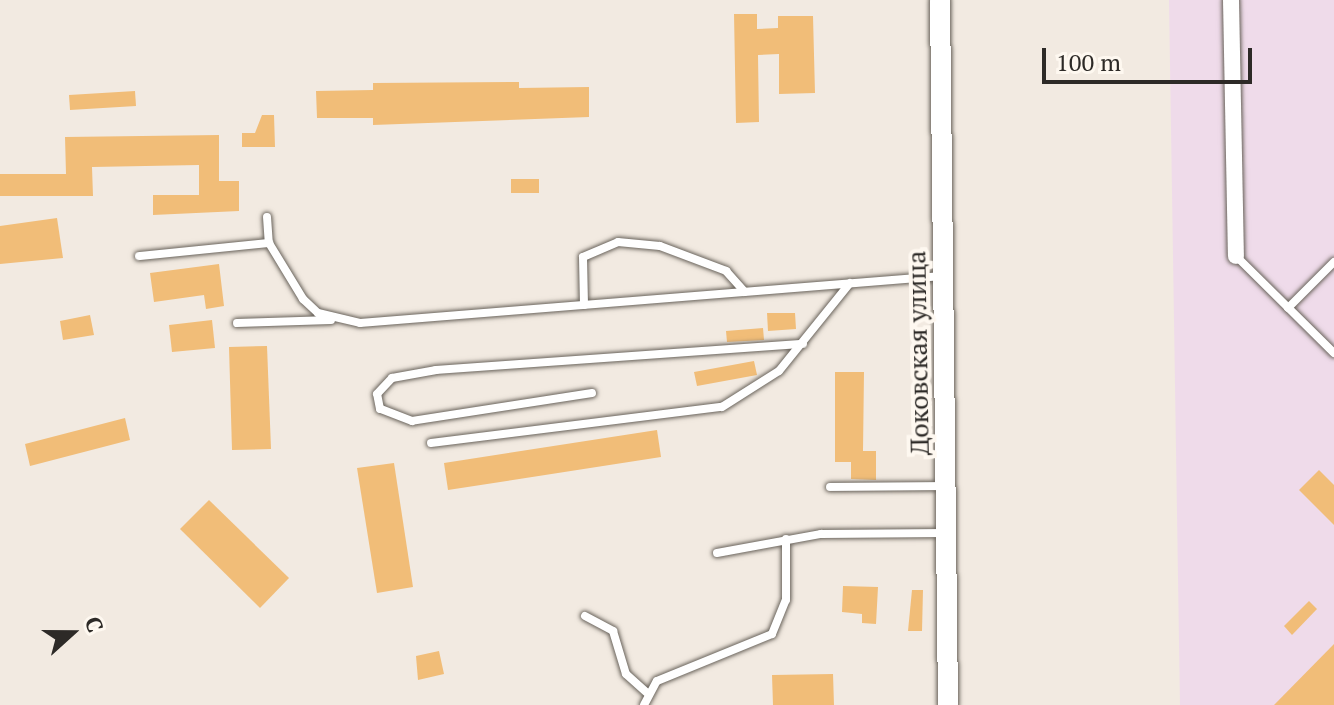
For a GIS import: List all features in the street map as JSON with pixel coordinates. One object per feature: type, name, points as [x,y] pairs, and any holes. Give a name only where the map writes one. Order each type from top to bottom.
[{"type":"street","name":"Доковская улица","points":[[940,0],[948,705]]},
{"type":"street","points":[[1231,0],[1236,256]]},
{"type":"lane","points":[[267,217],[269,243],[303,299],[336,320]]},
{"type":"lane","points":[[584,305],[583,257],[618,242],[660,246],[713,266],[736,278],[745,292]]},
{"type":"lane","points":[[139,256],[269,243]]},
{"type":"lane","points":[[1236,256],[1334,353]]},
{"type":"lane","points":[[1288,308],[1334,262]]},
{"type":"lane","points":[[237,323],[584,305],[942,276]]},
{"type":"lane","points":[[431,443],[722,407],[750,395],[803,344],[850,283]]},
{"type":"lane","points":[[592,393],[412,421],[391,418],[380,409],[377,394],[392,378],[436,370],[803,344]]},
{"type":"lane","points":[[830,487],[946,486]]},
{"type":"lane","points":[[717,553],[786,539],[947,533]]},
{"type":"lane","points":[[646,692],[703,659],[772,634],[786,600],[786,539]]},
{"type":"lane","points":[[585,616],[613,631],[626,674],[646,692]]},
{"type":"lane","points":[[644,705],[646,692]]},
{"type":"shaded area","points":[[1169,0],[1334,0],[1334,705],[1180,705]]},
{"type":"building","points":[[734,14],[757,14],[757,29],[778,28],[778,16],[813,16],[815,93],[779,94],[779,54],[758,55],[759,122],[736,123]]},
{"type":"building","points":[[519,82],[519,88],[589,87],[589,117],[373,125],[373,118],[317,118],[316,91],[373,90],[373,83]]},
{"type":"building","points":[[135,91],[136,106],[70,110],[69,95]]},
{"type":"building","points":[[262,115],[274,115],[275,147],[242,147],[242,133],[255,133]]},
{"type":"building","points":[[219,135],[219,181],[239,181],[239,211],[153,215],[153,195],[199,195],[199,165],[92,167],[93,196],[0,196],[0,174],[66,174],[65,137]]},
{"type":"building","points":[[511,179],[539,179],[539,193],[511,193]]},
{"type":"building","points":[[57,218],[63,258],[0,264],[0,226]]},
{"type":"building","points":[[219,264],[224,306],[206,309],[204,295],[154,302],[150,273]]},
{"type":"building","points":[[767,313],[795,313],[796,329],[768,331]]},
{"type":"building","points":[[90,315],[94,335],[63,340],[60,321]]},
{"type":"building","points":[[212,320],[215,348],[172,352],[169,325]]},
{"type":"building","points":[[763,328],[764,340],[727,342],[726,331]]},
{"type":"building","points":[[267,346],[271,449],[232,450],[229,347]]},
{"type":"building","points":[[754,361],[757,375],[697,386],[694,372]]},
{"type":"building","points":[[835,372],[864,372],[863,451],[876,451],[876,480],[851,479],[851,462],[835,462]]},
{"type":"building","points":[[125,418],[130,440],[30,466],[25,444]]},
{"type":"building","points":[[657,430],[661,457],[448,490],[444,463]]},
{"type":"building","points":[[394,463],[413,587],[377,593],[357,468]]},
{"type":"building","points":[[1319,470],[1334,485],[1334,525],[1299,490]]},
{"type":"building","points":[[209,500],[289,578],[260,608],[180,529]]},
{"type":"building","points":[[843,586],[878,587],[876,624],[862,623],[862,614],[842,612]]},
{"type":"building","points":[[912,590],[923,590],[922,631],[908,631]]},
{"type":"building","points":[[1309,601],[1317,609],[1292,635],[1284,626]]},
{"type":"building","points":[[1334,644],[1334,705],[1274,705]]},
{"type":"building","points":[[439,651],[444,674],[418,680],[416,656]]},
{"type":"building","points":[[833,674],[834,705],[773,705],[772,675]]}]
